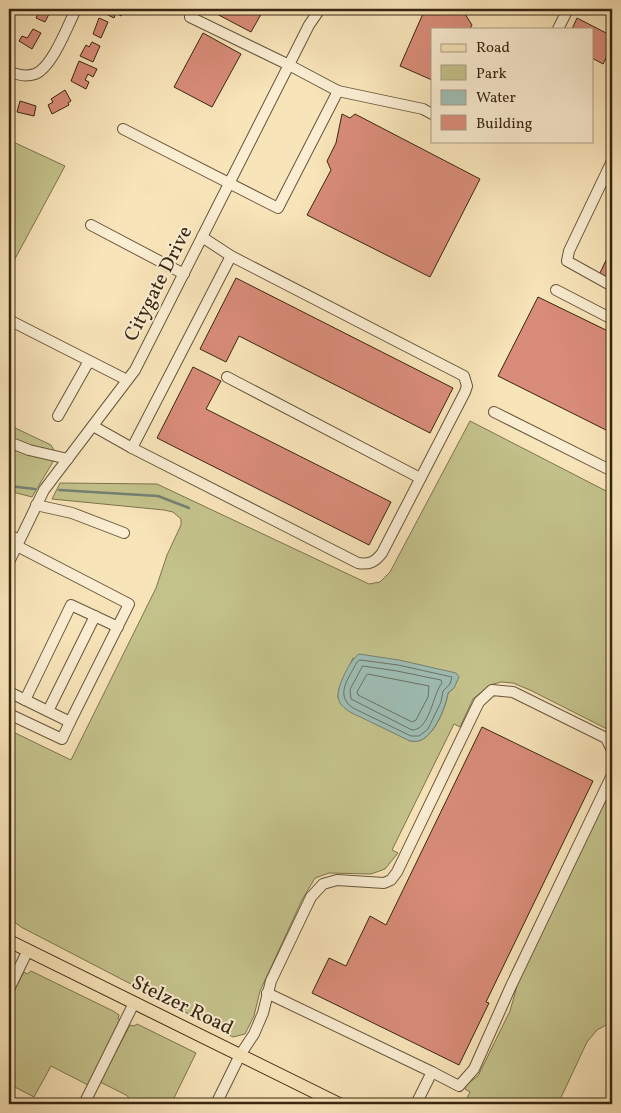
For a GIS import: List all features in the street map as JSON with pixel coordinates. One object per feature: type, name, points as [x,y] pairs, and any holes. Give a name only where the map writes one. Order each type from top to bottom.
[{"type":"main road","name":"Stelzer Road","points":[[9,941],[340,1104]]},
{"type":"street","points":[[9,71],[20,76],[35,74],[44,68],[76,9]]},
{"type":"street","name":"Citygate Drive","points":[[9,562],[44,490],[135,370],[309,25],[320,9]]},
{"type":"street","points":[[558,28],[568,9]]},
{"type":"street","points":[[190,17],[338,91],[423,109],[431,113]]},
{"type":"street","points":[[123,129],[278,208],[338,91]]},
{"type":"street","points":[[612,161],[569,251],[567,261],[612,286]]},
{"type":"street","points":[[91,225],[184,274]]},
{"type":"street","points":[[93,426],[132,448],[358,563],[372,563],[382,553],[465,392],[467,386],[464,376],[231,256],[202,237]]},
{"type":"street","points":[[132,448],[231,256]]},
{"type":"street","points":[[556,290],[612,319]]},
{"type":"street","points":[[11,320],[127,380]]},
{"type":"street","points":[[58,416],[89,361]]},
{"type":"street","points":[[227,376],[420,478]]},
{"type":"street","points":[[494,412],[612,471]]},
{"type":"street","points":[[9,442],[28,450],[68,459]]},
{"type":"street","points":[[36,506],[72,513],[124,533]]},
{"type":"street","points":[[9,535],[18,543],[129,604],[62,739],[9,714]]},
{"type":"street","points":[[24,700],[71,605],[118,626]]},
{"type":"street","points":[[48,711],[95,616]]},
{"type":"street","points":[[216,1104],[240,1055],[254,1034],[263,1012],[271,981],[311,897],[323,884],[337,880],[384,883],[391,880],[397,872],[479,702],[492,690],[513,692],[606,738],[612,750]]},
{"type":"street","points":[[9,692],[70,722]]},
{"type":"street","points":[[267,993],[459,1086],[474,1069],[511,986],[612,775]]},
{"type":"street","points":[[9,989],[28,950]]},
{"type":"street","points":[[84,1104],[134,1003]]},
{"type":"street","points":[[416,1103],[432,1072]]},
{"type":"green space","points":[[9,140],[65,166],[9,270]]},
{"type":"green space","points":[[470,421],[612,494],[612,734],[609,730],[513,683],[501,682],[490,685],[473,699],[460,727],[454,724],[392,850],[398,853],[385,869],[371,874],[329,873],[315,878],[302,900],[260,991],[254,1016],[245,1034],[233,1037],[21,927],[9,918],[9,730],[71,760],[156,588],[167,555],[181,525],[181,519],[173,512],[164,510],[52,499],[60,483],[157,484],[369,584],[380,582],[390,572]],"holes":[[[353,658],[454,688],[448,693],[445,705],[435,726],[420,741],[410,741],[338,698],[339,688]]]},
{"type":"green space","points":[[9,425],[51,445],[57,455],[32,497],[9,491]]},
{"type":"green space","points":[[612,787],[612,1026],[608,1024],[597,1030],[587,1042],[558,1104],[464,1104],[470,1092],[465,1089],[466,1085],[478,1076],[510,1011],[521,972]]},
{"type":"green space","points":[[31,971],[113,1011],[119,1015],[118,1019],[122,1020],[90,1086],[51,1066],[34,1097],[9,1084],[9,1000],[24,972],[27,974]]},
{"type":"green space","points":[[137,1024],[196,1053],[174,1098],[168,1104],[136,1104],[126,1095],[100,1082],[130,1025],[134,1026]]},
{"type":"water","points":[[359,654],[399,660],[456,673],[459,677],[454,688],[448,693],[439,719],[426,737],[418,741],[410,741],[350,712],[342,706],[339,702],[338,692],[348,667]]},
{"type":"building","points":[[32,9],[43,9],[42,11],[49,14],[45,22],[36,18],[38,14],[31,11]]},
{"type":"building","points":[[106,9],[125,9],[121,16],[116,13],[114,18],[104,13]]},
{"type":"building","points":[[215,9],[264,9],[251,32],[213,12]]},
{"type":"building","points":[[425,9],[462,9],[472,25],[470,28],[431,28],[431,80],[400,66]]},
{"type":"building","points":[[99,18],[108,22],[101,38],[93,34]]},
{"type":"building","points":[[577,18],[612,36],[612,46],[603,64],[594,59],[594,28],[572,28]]},
{"type":"building","points":[[33,29],[41,33],[32,49],[19,41],[22,36],[27,38]]},
{"type":"building","points":[[203,33],[241,54],[212,107],[174,87]]},
{"type":"building","points":[[92,42],[100,46],[93,62],[80,56],[86,45],[89,47]]},
{"type":"building","points":[[79,61],[97,69],[93,77],[88,74],[85,80],[89,82],[86,89],[71,81]]},
{"type":"building","points":[[65,90],[71,101],[68,103],[69,105],[52,114],[48,105],[53,102],[51,99]]},
{"type":"building","points":[[20,101],[36,106],[34,116],[17,112]]},
{"type":"building","points":[[342,114],[350,118],[355,114],[480,179],[430,277],[307,215],[331,170],[327,161],[336,143]]},
{"type":"building","points":[[612,248],[612,281],[599,275]]},
{"type":"building","points":[[236,278],[453,388],[430,433],[239,336],[226,362],[200,349]]},
{"type":"building","points":[[538,297],[612,333],[612,433],[498,376]]},
{"type":"building","points":[[193,367],[221,381],[206,409],[391,502],[369,545],[157,438]]},
{"type":"building","points":[[482,727],[593,781],[486,1002],[489,1003],[459,1065],[312,993],[329,958],[346,966],[370,916],[386,925]]},
{"type":"waterway","points":[[9,486],[35,489]]},
{"type":"waterway","points":[[59,490],[158,496],[189,508]]}]
